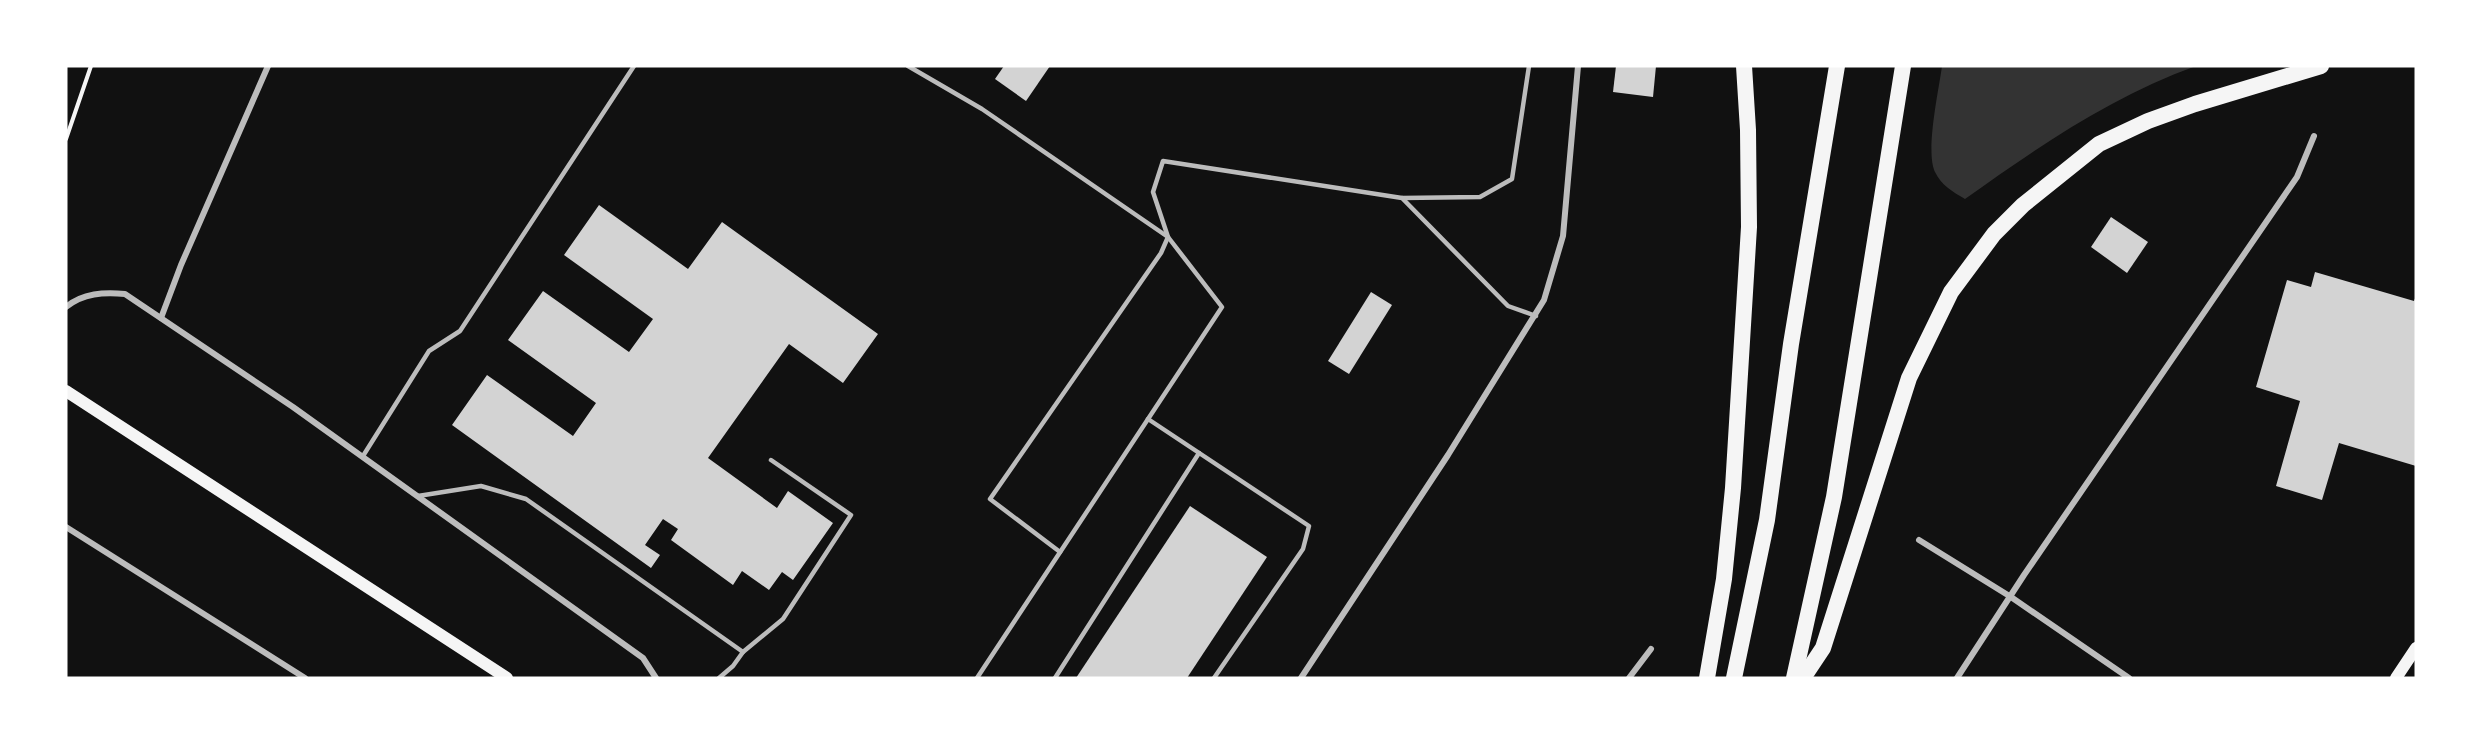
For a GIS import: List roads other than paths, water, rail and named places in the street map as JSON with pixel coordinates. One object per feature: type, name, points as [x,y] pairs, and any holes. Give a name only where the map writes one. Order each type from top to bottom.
[{"type":"highway","points":[[1707,678],[1724,579],[1733,488],[1749,239],[1748,130],[1744,66]]},
{"type":"highway","points":[[1734,678],[1767,520],[1791,344],[1837,66]]},
{"type":"highway","points":[[1794,678],[1834,497],[1903,66]]},
{"type":"highway","points":[[1803,678],[1823,648],[1909,378],[1951,292],[1994,234],[2023,205],[2099,144],[2148,121],[2194,104],[2321,66]]},
{"type":"main road","points":[[66,391],[507,678]]},
{"type":"main road","points":[[2396,678],[2416,648]]},
{"type":"street","points":[[162,318],[181,265],[268,66]]},
{"type":"street","points":[[1301,678],[1537,316],[1556,267],[1563,236],[1578,66]]},
{"type":"street","points":[[1957,678],[2296,177],[2314,135]]},
{"type":"street","points":[[66,307],[87,295],[107,292],[125,294],[363,456],[643,658],[656,678]]},
{"type":"street","points":[[66,527],[305,678]]},
{"type":"street","points":[[1919,540],[2011,597],[2129,678]]},
{"type":"street","points":[[1629,678],[1651,649]]},
{"type":"lane","points":[[363,456],[429,351],[460,331],[634,66]]},
{"type":"lane","points":[[908,66],[982,109],[1168,237],[1222,307],[977,678]]},
{"type":"lane","points":[[1060,552],[990,499],[1161,253],[1168,237],[1153,192],[1163,161],[1402,198],[1480,197],[1512,179],[1529,66]]},
{"type":"lane","points":[[1402,198],[1508,306],[1537,316]]},
{"type":"lane","points":[[1148,419],[1309,526],[1303,549],[1214,678]]},
{"type":"lane","points":[[1055,678],[1199,453]]},
{"type":"lane","points":[[719,678],[733,666],[743,651],[783,619],[851,515],[771,460]]},
{"type":"lane","points":[[418,496],[481,486],[526,499],[743,651]]}]
